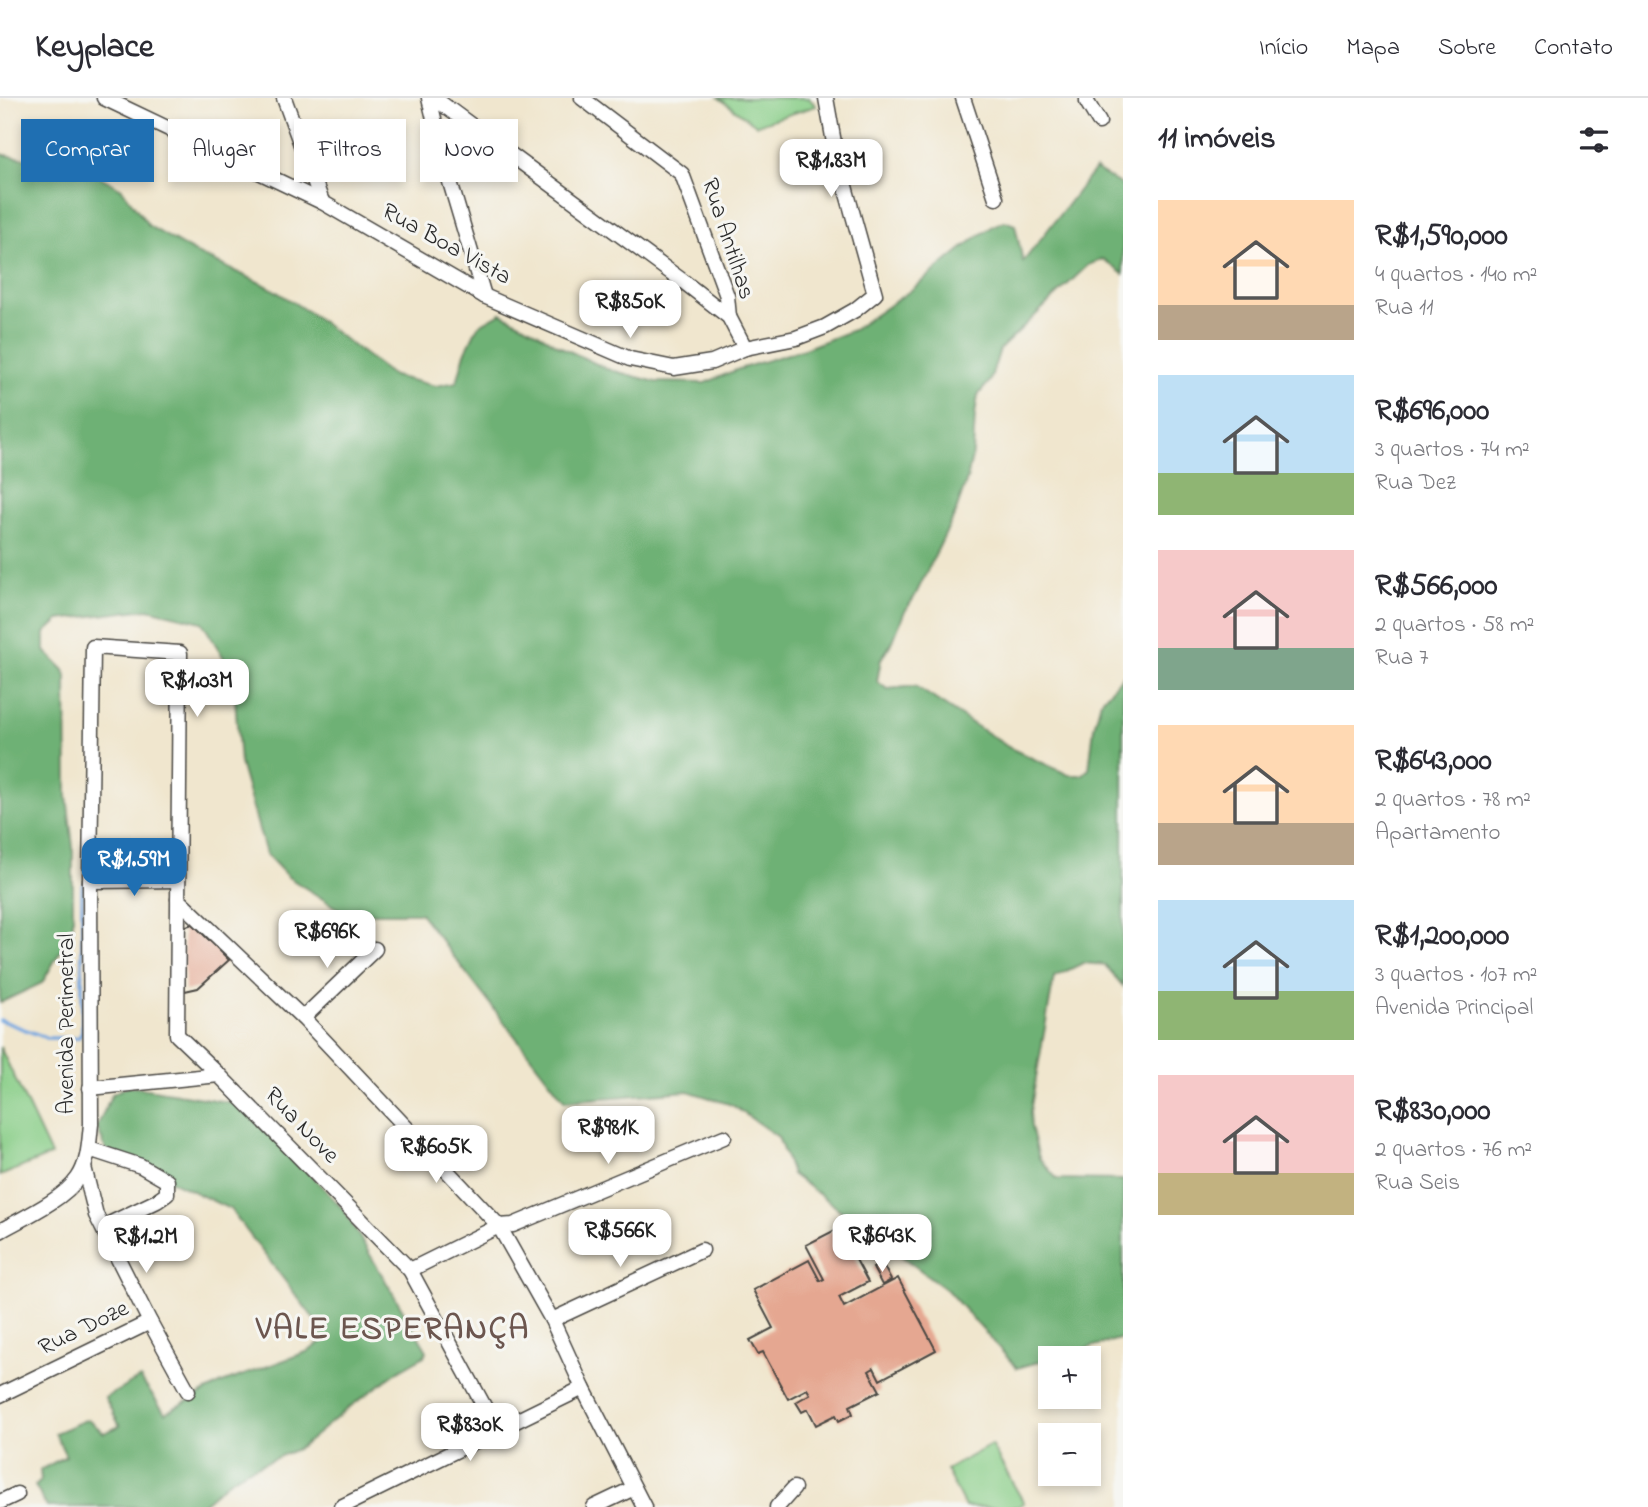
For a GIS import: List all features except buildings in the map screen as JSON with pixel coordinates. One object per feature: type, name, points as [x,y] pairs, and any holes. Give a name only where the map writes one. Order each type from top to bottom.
[{"type":"street","name":"Rua Boa Vista","points":[[104,98],[322,202],[484,296],[630,359],[674,368],[712,362],[745,348],[796,338],[825,327],[855,310],[875,294],[836,154],[826,98]]},
{"type":"street","points":[[284,98],[322,202]]},
{"type":"street","points":[[429,98],[445,166],[484,296]]},
{"type":"street","points":[[434,98],[729,317],[745,348]]},
{"type":"street","name":"Rua Antilhas","points":[[582,98],[682,174],[727,296],[729,317]]},
{"type":"street","points":[[963,98],[996,198]]},
{"type":"street","points":[[1087,98],[1099,122]]},
{"type":"street","name":"Avenida Perimetral","points":[[0,1231],[41,1209],[60,1195],[78,1178],[89,1149],[93,647],[180,653],[178,880]]},
{"type":"street","points":[[90,881],[178,880],[178,899],[303,1018],[499,1226],[552,1320],[643,1507]]},
{"type":"street","name":"Rua Nove","points":[[178,899],[177,1035],[410,1270],[497,1430]]},
{"type":"street","points":[[303,1018],[375,948]]},
{"type":"street","points":[[90,1088],[219,1075]]},
{"type":"street","points":[[410,1270],[499,1226],[513,1225],[724,1137]]},
{"type":"street","points":[[89,1149],[141,1166],[167,1181],[167,1194],[158,1201],[103,1227]]},
{"type":"street","points":[[84,1167],[96,1215],[188,1391]]},
{"type":"street","points":[[552,1320],[702,1250]]},
{"type":"street","name":"Rua Doze","points":[[0,1395],[150,1322]]},
{"type":"street","points":[[341,1507],[583,1388]]},
{"type":"street","points":[[594,1507],[634,1488]]},
{"type":"street","points":[[776,1507],[794,1488]]},
{"type":"street","points":[[0,1502],[17,1494]]},
{"type":"green space","points":[[719,98],[809,98],[816,106],[756,125]]},
{"type":"green space","points":[[0,154],[21,158],[21,182],[109,182],[122,189],[149,226],[194,252],[269,287],[310,313],[393,376],[436,386],[457,382],[465,353],[478,326],[501,313],[607,369],[656,382],[705,383],[853,330],[910,291],[974,239],[1005,221],[1015,225],[1023,262],[1095,169],[1123,186],[1123,274],[1103,259],[1088,265],[1000,349],[990,381],[978,395],[973,452],[955,514],[904,613],[893,641],[881,659],[877,682],[888,689],[915,686],[1010,748],[1069,775],[1082,775],[1089,769],[1094,728],[1101,701],[1123,676],[1123,986],[1105,965],[1083,963],[1054,977],[1030,1112],[1039,1158],[1057,1179],[1123,1180],[1123,1338],[1095,1346],[1038,1346],[1038,1362],[1017,1368],[947,1290],[792,1174],[778,1137],[732,1105],[688,1091],[565,1101],[420,913],[345,913],[288,877],[266,854],[240,763],[233,673],[202,622],[148,609],[59,620],[45,633],[45,651],[64,670],[66,676],[67,796],[73,847],[73,929],[42,983],[0,1003]]},
{"type":"green space","points":[[0,1047],[51,1155],[0,1176]]},
{"type":"green space","points":[[128,1086],[246,1105],[343,1209],[427,1351],[424,1356],[351,1406],[300,1448],[247,1470],[230,1480],[198,1507],[47,1507],[35,1486],[41,1480],[40,1470],[66,1456],[55,1433],[88,1419],[104,1433],[120,1426],[105,1398],[140,1378],[165,1413],[222,1383],[309,1351],[322,1341],[321,1328],[230,1209],[106,1150],[97,1127],[112,1094]]},
{"type":"green space","points":[[991,1445],[1024,1503],[1017,1507],[965,1507],[946,1470]]},
{"type":"waterway","points":[[0,1020],[47,1038],[80,1036],[82,887],[86,882]]},
{"type":"district","name":"VALE ESPERANÇA","points":[[393,1330]]}]
